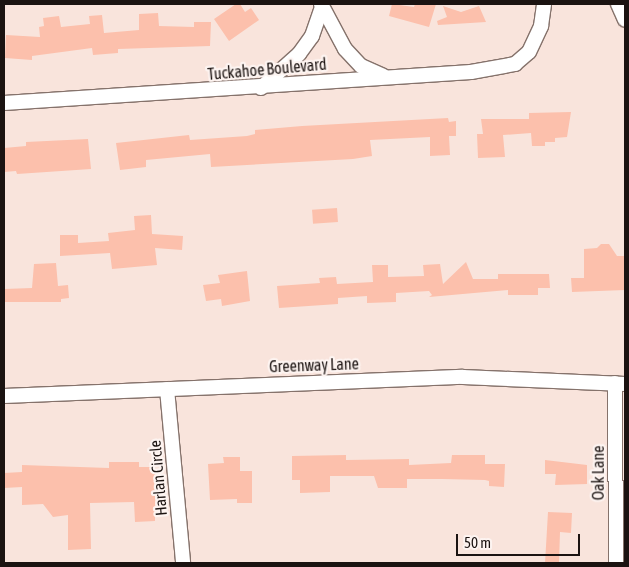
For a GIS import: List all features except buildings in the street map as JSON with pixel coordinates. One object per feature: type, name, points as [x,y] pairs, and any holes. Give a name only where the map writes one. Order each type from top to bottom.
[{"type":"street","name":"Tuckahoe Boulevard","points":[[4,103],[262,88],[383,77],[471,72],[514,64],[529,52],[541,26],[544,4]]},
{"type":"street","points":[[618,4],[625,20]]},
{"type":"street","points":[[322,5],[346,49],[362,66],[383,77]]},
{"type":"street","points":[[262,88],[303,48],[312,36],[322,5]]},
{"type":"street","name":"Greenway Lane","points":[[4,396],[463,376],[620,384]]},
{"type":"street","name":"Oak Lane","points":[[616,563],[620,384]]},
{"type":"street","name":"Harlan Circle","points":[[167,389],[183,563]]}]
